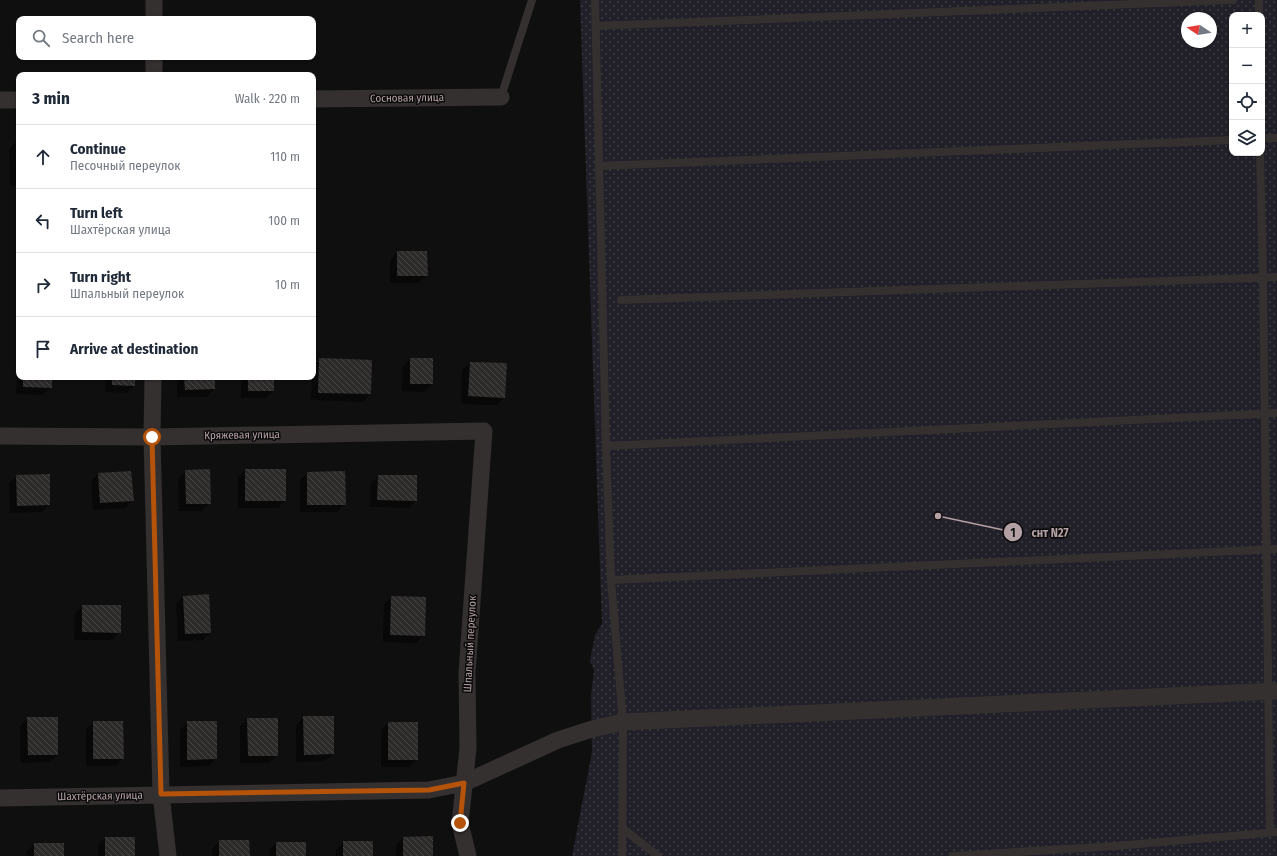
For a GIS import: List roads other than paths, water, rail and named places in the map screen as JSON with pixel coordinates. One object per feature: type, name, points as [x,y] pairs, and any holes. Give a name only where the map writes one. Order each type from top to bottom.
[{"type":"street","points":[[154,0],[154,16]]},
{"type":"street","points":[[154,60],[154,72]]},
{"type":"street","name":"Сосновая улица","points":[[316,100],[501,97]]},
{"type":"street","points":[[0,100],[16,100]]},
{"type":"street","points":[[152,380],[152,437],[161,794],[168,856]]},
{"type":"street","name":"Кряжевая улица","points":[[0,436],[152,437],[484,431]]},
{"type":"street","name":"Шпальный переулок","points":[[468,856],[460,823],[468,748],[467,673],[484,431]]},
{"type":"street","name":"Шахтёрская улица","points":[[0,798],[429,790],[464,783],[558,740],[592,729],[623,722],[1272,691]]},
{"type":"lane","points":[[501,97],[532,0]]},
{"type":"lane","points":[[595,0],[610,580],[623,722],[622,856]]},
{"type":"lane","points":[[596,26],[1233,0]]},
{"type":"lane","points":[[1259,0],[1259,12]]},
{"type":"lane","points":[[1265,138],[1277,138]]},
{"type":"lane","points":[[599,166],[1229,140]]},
{"type":"lane","points":[[953,856],[1115,846],[1273,832],[1272,691],[1266,550],[1260,156]]},
{"type":"lane","points":[[621,300],[1277,277]]},
{"type":"lane","points":[[606,446],[1277,413]]},
{"type":"lane","points":[[610,580],[1277,549]]},
{"type":"lane","points":[[622,828],[658,856]]},
{"type":"place","name":"снт N27","points":[[938,516]]}]
